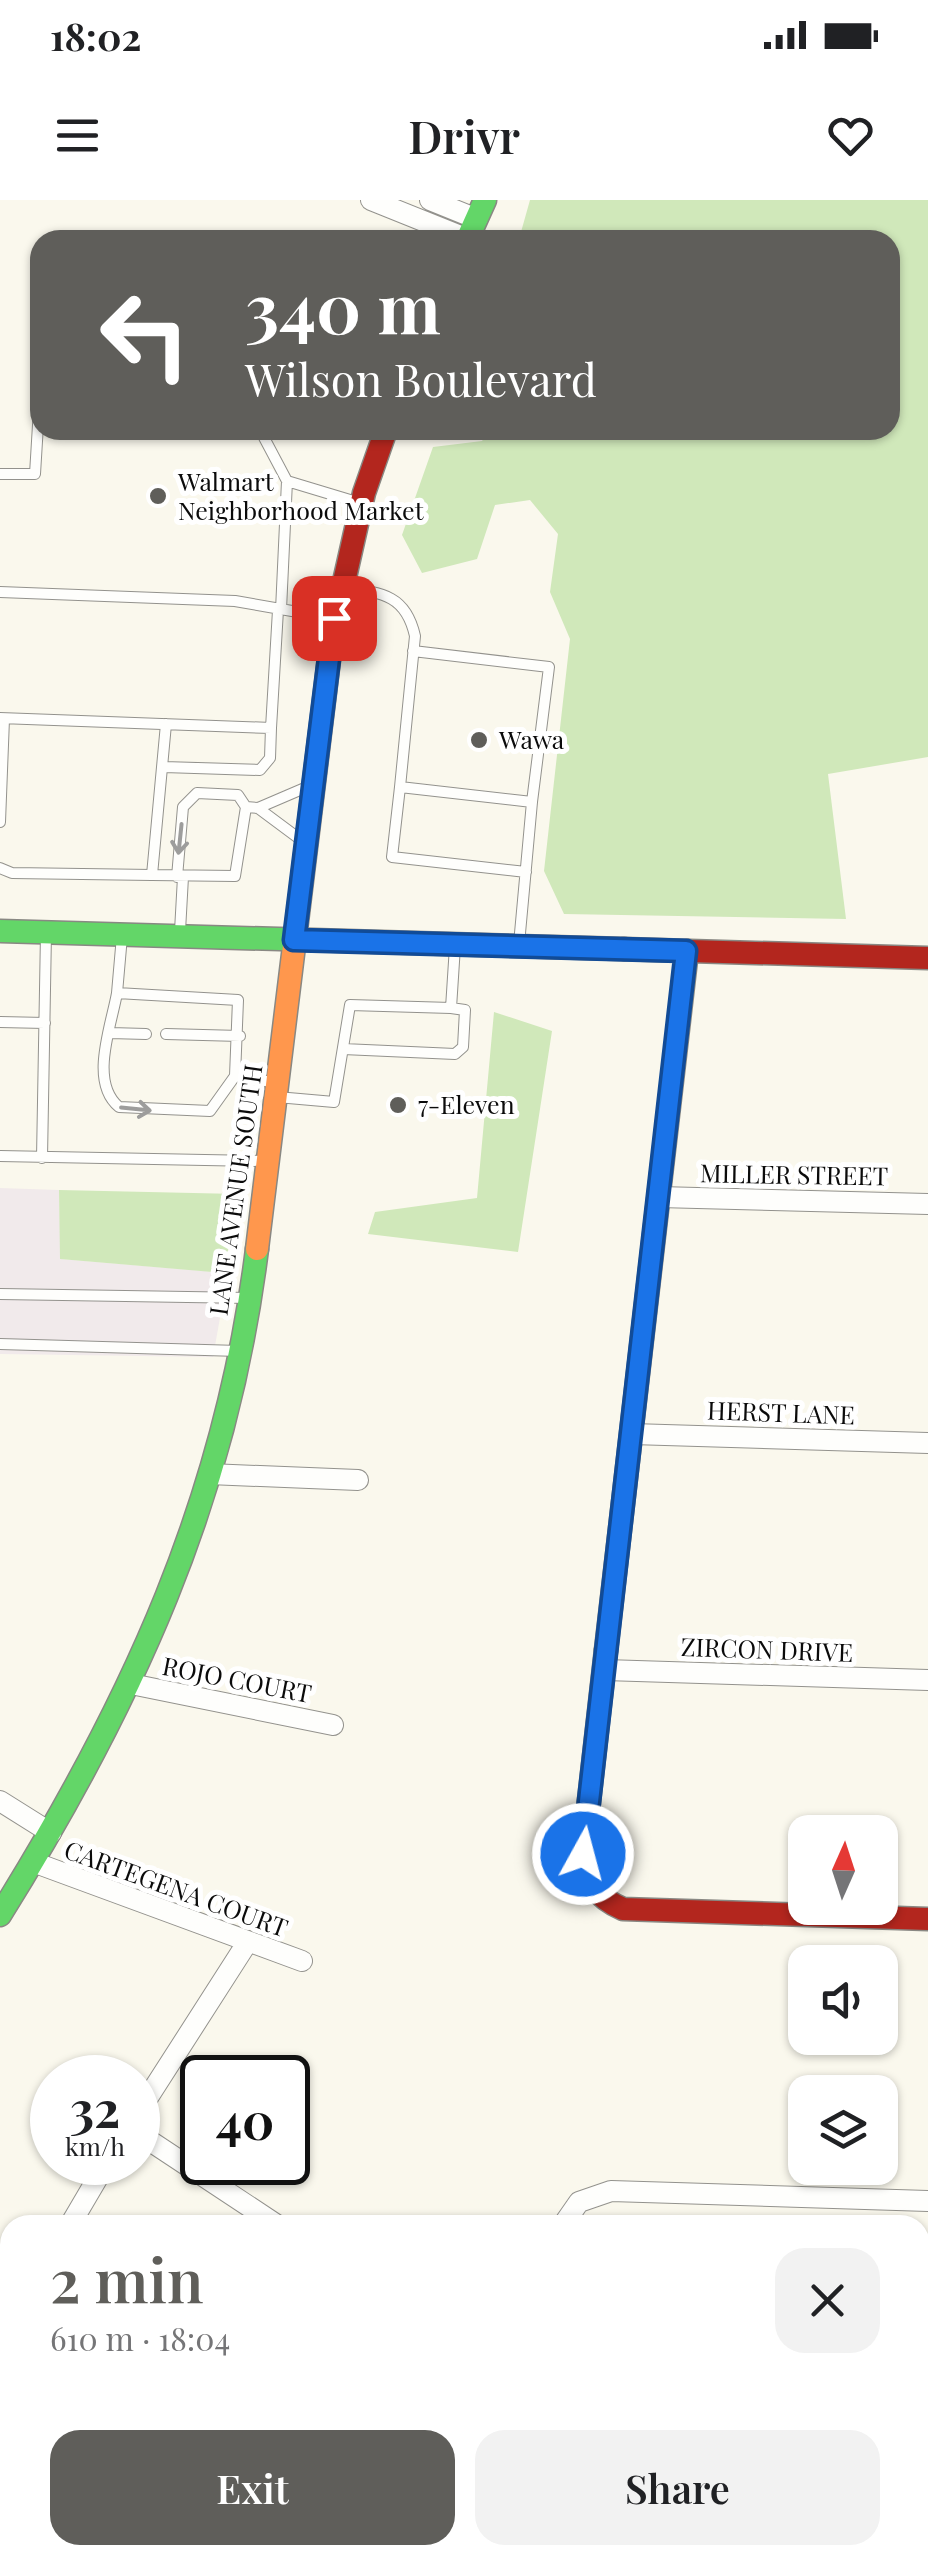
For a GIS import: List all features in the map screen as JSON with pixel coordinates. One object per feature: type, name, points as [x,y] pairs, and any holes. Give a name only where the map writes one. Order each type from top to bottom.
[{"type":"street","points":[[430,200],[474,225]]},
{"type":"street","points":[[377,201],[474,225]]},
{"type":"street","name":"LANE AVENUE SOUTH","points":[[0,1914],[51,1833],[131,1684],[163,1613],[209,1474],[251,1298],[334,618],[362,504],[383,440]]},
{"type":"street","points":[[0,931],[928,958]]},
{"type":"street","points":[[686,951],[583,1854],[593,1892],[605,1903],[623,1909],[928,1919]]},
{"type":"street","name":"MILLER STREET","points":[[660,1197],[928,1204]]},
{"type":"street","name":"HERST LANE","points":[[632,1434],[928,1443]]},
{"type":"street","points":[[209,1474],[358,1480]]},
{"type":"street","name":"ZIRCON DRIVE","points":[[605,1670],[928,1680]]},
{"type":"street","name":"ROJO COURT","points":[[131,1684],[333,1725]]},
{"type":"street","points":[[0,1801],[51,1833]]},
{"type":"street","name":"CARTEGENA COURT","points":[[33,1862],[302,1962]]},
{"type":"street","points":[[160,2079],[248,1942]]},
{"type":"street","points":[[160,2148],[262,2215]]},
{"type":"street","points":[[76,2215],[93,2185]]},
{"type":"street","points":[[570,2215],[578,2202],[611,2191],[928,2201]]},
{"type":"lane","points":[[0,474],[36,474],[38,440]]},
{"type":"lane","points":[[164,768],[260,770],[270,758],[287,481],[265,440]]},
{"type":"lane","points":[[287,481],[362,504]]},
{"type":"lane","points":[[340,588],[390,595],[401,602],[410,616],[413,651],[392,856],[526,872]]},
{"type":"lane","points":[[0,592],[235,601],[334,618]]},
{"type":"lane","points":[[413,651],[548,667],[519,946]]},
{"type":"lane","points":[[0,822],[2,718],[271,728]]},
{"type":"lane","points":[[152,875],[166,724]]},
{"type":"lane","points":[[252,807],[312,784]]},
{"type":"lane","points":[[400,787],[532,802]]},
{"type":"lane","points":[[180,936],[183,807],[197,793],[238,795],[304,843]]},
{"type":"lane","points":[[0,868],[12,873],[236,876],[252,807]]},
{"type":"lane","points":[[42,1158],[46,932]]},
{"type":"lane","points":[[117,993],[238,1000],[240,1036],[234,1076],[210,1110],[119,1107],[109,1099],[103,1084],[122,934]]},
{"type":"lane","points":[[452,1008],[456,944]]},
{"type":"lane","points":[[234,1076],[334,1102],[350,1005],[465,1010],[463,1048],[455,1054],[343,1048]]},
{"type":"lane","points":[[110,1033],[141,1034],[137,1020]]},
{"type":"lane","points":[[170,1020],[168,1034],[240,1036]]},
{"type":"lane","points":[[188,1035],[189,1021]]},
{"type":"lane","points":[[0,1022],[44,1023]]},
{"type":"lane","points":[[214,1022],[214,1036]]},
{"type":"lane","points":[[0,1156],[268,1161]]},
{"type":"lane","points":[[0,1294],[251,1298]]},
{"type":"lane","points":[[0,1344],[240,1352]]},
{"type":"shaded area","points":[[0,1188],[59,1190],[61,1259],[228,1273],[213,1357],[0,1354]]},
{"type":"green space","points":[[530,200],[928,200],[928,757],[828,774],[846,919],[564,914],[544,871],[570,639],[550,592],[558,534],[530,500],[495,505],[477,559],[422,573],[402,535],[433,447],[483,440],[900,440],[900,230],[522,230]]},
{"type":"green space","points":[[494,1012],[552,1031],[518,1252],[368,1234],[375,1212],[477,1198]]},
{"type":"green space","points":[[59,1190],[238,1194],[224,1273],[60,1259]]},
{"type":"traffic: fast","points":[[472,230],[485,200]]},
{"type":"traffic: fast","points":[[0,931],[624,949]]},
{"type":"traffic: fast","points":[[606,1650],[687,951]]},
{"type":"traffic: fast","points":[[0,1915],[91,1757],[166,1597],[197,1514],[222,1429],[257,1249]]},
{"type":"traffic: slow","points":[[257,1249],[332,635]]},
{"type":"traffic: jam","points":[[332,635],[364,493],[383,440]]},
{"type":"traffic: jam","points":[[624,949],[928,958]]},
{"type":"traffic: jam","points":[[606,1650],[583,1854],[587,1873],[606,1900],[623,1909],[928,1919]]},
{"type":"place","name":"Walmart Neighborhood Market","points":[[158,496]]},
{"type":"place","name":"Wawa","points":[[479,740]]},
{"type":"place","name":"7-Eleven","points":[[398,1105]]},
{"type":"route","points":[[334,618],[294,940],[686,951],[686,980],[583,1854]]}]
